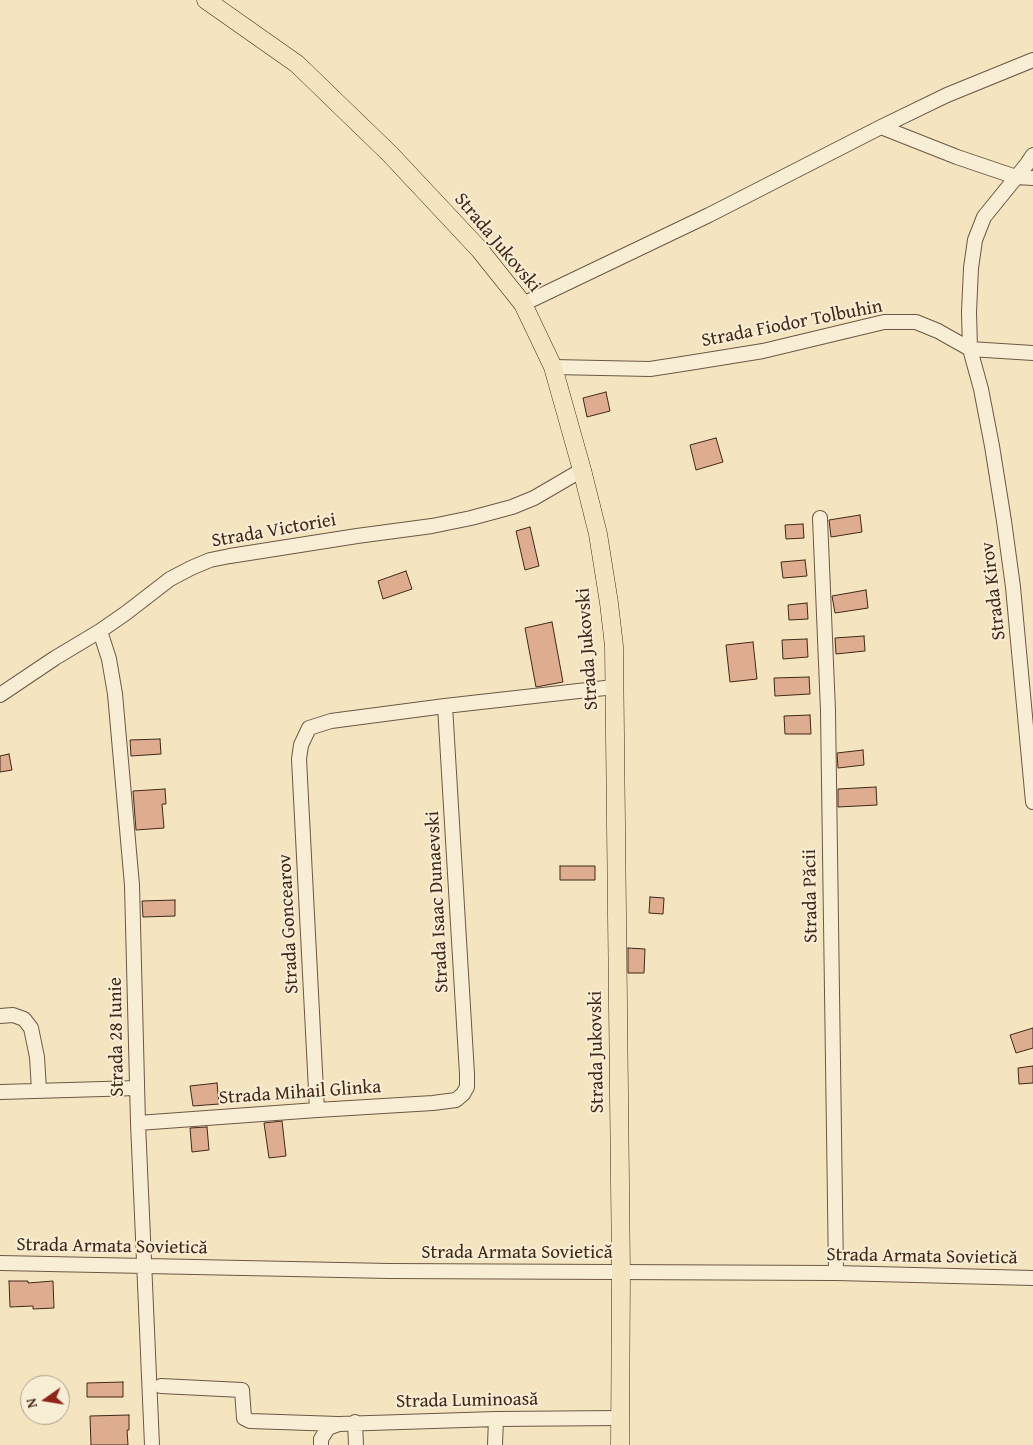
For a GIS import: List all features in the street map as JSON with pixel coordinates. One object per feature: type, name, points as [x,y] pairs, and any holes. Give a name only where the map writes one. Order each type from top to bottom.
[{"type":"main road","name":"Strada Jukovski","points":[[206,0],[297,64],[390,154],[479,249],[523,304],[553,367],[598,534],[614,646],[621,1272],[620,1445]]},
{"type":"street","points":[[523,304],[709,215],[947,95],[1033,60]]},
{"type":"street","points":[[881,127],[956,157],[1016,177],[1033,178]]},
{"type":"street","name":"Strada Kirov","points":[[1033,155],[984,217],[975,240],[971,268],[969,312],[970,348],[992,446],[1004,521],[1019,639],[1033,802]]},
{"type":"street","name":"Strada Fiodor Tolbuhin","points":[[553,367],[650,369],[763,350],[884,322],[916,322],[970,348],[1033,353]]},
{"type":"street","name":"Strada Victoriei","points":[[0,695],[55,658],[100,631],[170,579],[210,560],[432,526],[471,518],[512,507],[534,498],[582,470]]},
{"type":"street","name":"Strada Păcii","points":[[820,518],[828,711],[836,1273]]},
{"type":"street","name":"Strada 28 Iunie","points":[[100,631],[109,659],[115,694],[132,885],[138,1124],[152,1445]]},
{"type":"street","points":[[445,706],[614,687]]},
{"type":"street","name":"Strada Goncearov","points":[[317,1110],[299,759],[303,737],[309,728],[331,721],[445,706]]},
{"type":"street","name":"Strada Isaac Dunaevski","points":[[445,706],[467,1074],[467,1087],[463,1094]]},
{"type":"street","points":[[0,1016],[13,1015],[24,1019],[31,1028],[37,1057],[39,1090]]},
{"type":"street","points":[[0,1092],[137,1088]]},
{"type":"street","name":"Strada Mihail Glinka","points":[[138,1124],[449,1102],[456,1100],[463,1094]]},
{"type":"street","name":"Strada Armata Sovietică","points":[[0,1263],[398,1271],[836,1273],[1033,1278]]},
{"type":"street","name":"Strada Luminoasă","points":[[161,1386],[242,1390],[244,1418],[250,1420],[339,1424],[355,1422],[620,1418]]},
{"type":"street","points":[[495,1445],[496,1419]]},
{"type":"street","points":[[355,1422],[356,1445]]},
{"type":"street","points":[[321,1442],[328,1428],[339,1424]]},
{"type":"building","points":[[606,392],[610,411],[587,417],[583,398]]},
{"type":"building","points":[[716,438],[723,462],[696,470],[690,445]]},
{"type":"building","points":[[860,515],[862,532],[831,537],[829,520]]},
{"type":"building","points":[[803,524],[804,538],[786,539],[785,525]]},
{"type":"building","points":[[530,527],[539,566],[525,570],[516,531]]},
{"type":"building","points":[[805,560],[807,576],[783,578],[781,562]]},
{"type":"building","points":[[406,571],[412,589],[383,599],[378,581]]},
{"type":"building","points":[[866,590],[868,608],[835,613],[832,596]]},
{"type":"building","points":[[807,603],[808,619],[789,620],[788,605]]},
{"type":"building","points":[[552,622],[563,682],[536,687],[525,628]]},
{"type":"building","points":[[864,636],[865,651],[836,654],[835,638]]},
{"type":"building","points":[[807,639],[808,657],[783,659],[782,640]]},
{"type":"building","points":[[753,642],[757,679],[730,682],[726,645]]},
{"type":"building","points":[[809,677],[810,694],[775,696],[774,678]]},
{"type":"building","points":[[810,715],[811,734],[785,734],[784,716]]},
{"type":"building","points":[[160,739],[161,754],[131,756],[130,740]]},
{"type":"building","points":[[863,750],[864,765],[838,768],[837,753]]},
{"type":"building","points":[[9,754],[12,770],[0,772],[0,756]]},
{"type":"building","points":[[876,787],[877,805],[838,807],[838,789]]},
{"type":"building","points":[[165,789],[166,804],[162,804],[164,828],[136,830],[133,791]]},
{"type":"building","points":[[560,866],[595,866],[595,880],[560,880]]},
{"type":"building","points":[[650,897],[664,898],[663,914],[649,913]]},
{"type":"building","points":[[175,900],[175,916],[143,917],[142,901]]},
{"type":"building","points":[[628,948],[645,949],[644,973],[628,973]]},
{"type":"building","points":[[1033,1028],[1033,1048],[1016,1053],[1010,1035]]},
{"type":"building","points":[[1033,1066],[1033,1083],[1019,1084],[1018,1068]]},
{"type":"building","points":[[217,1083],[219,1104],[193,1106],[190,1086]]},
{"type":"building","points":[[282,1121],[286,1156],[269,1158],[264,1123]]},
{"type":"building","points":[[207,1127],[209,1150],[192,1152],[190,1128]]},
{"type":"building","points":[[9,1281],[28,1281],[28,1283],[53,1281],[54,1308],[33,1309],[33,1306],[10,1307]]},
{"type":"building","points":[[123,1382],[123,1397],[87,1397],[87,1383]]},
{"type":"building","points":[[129,1415],[128,1445],[91,1445],[90,1416]]}]
